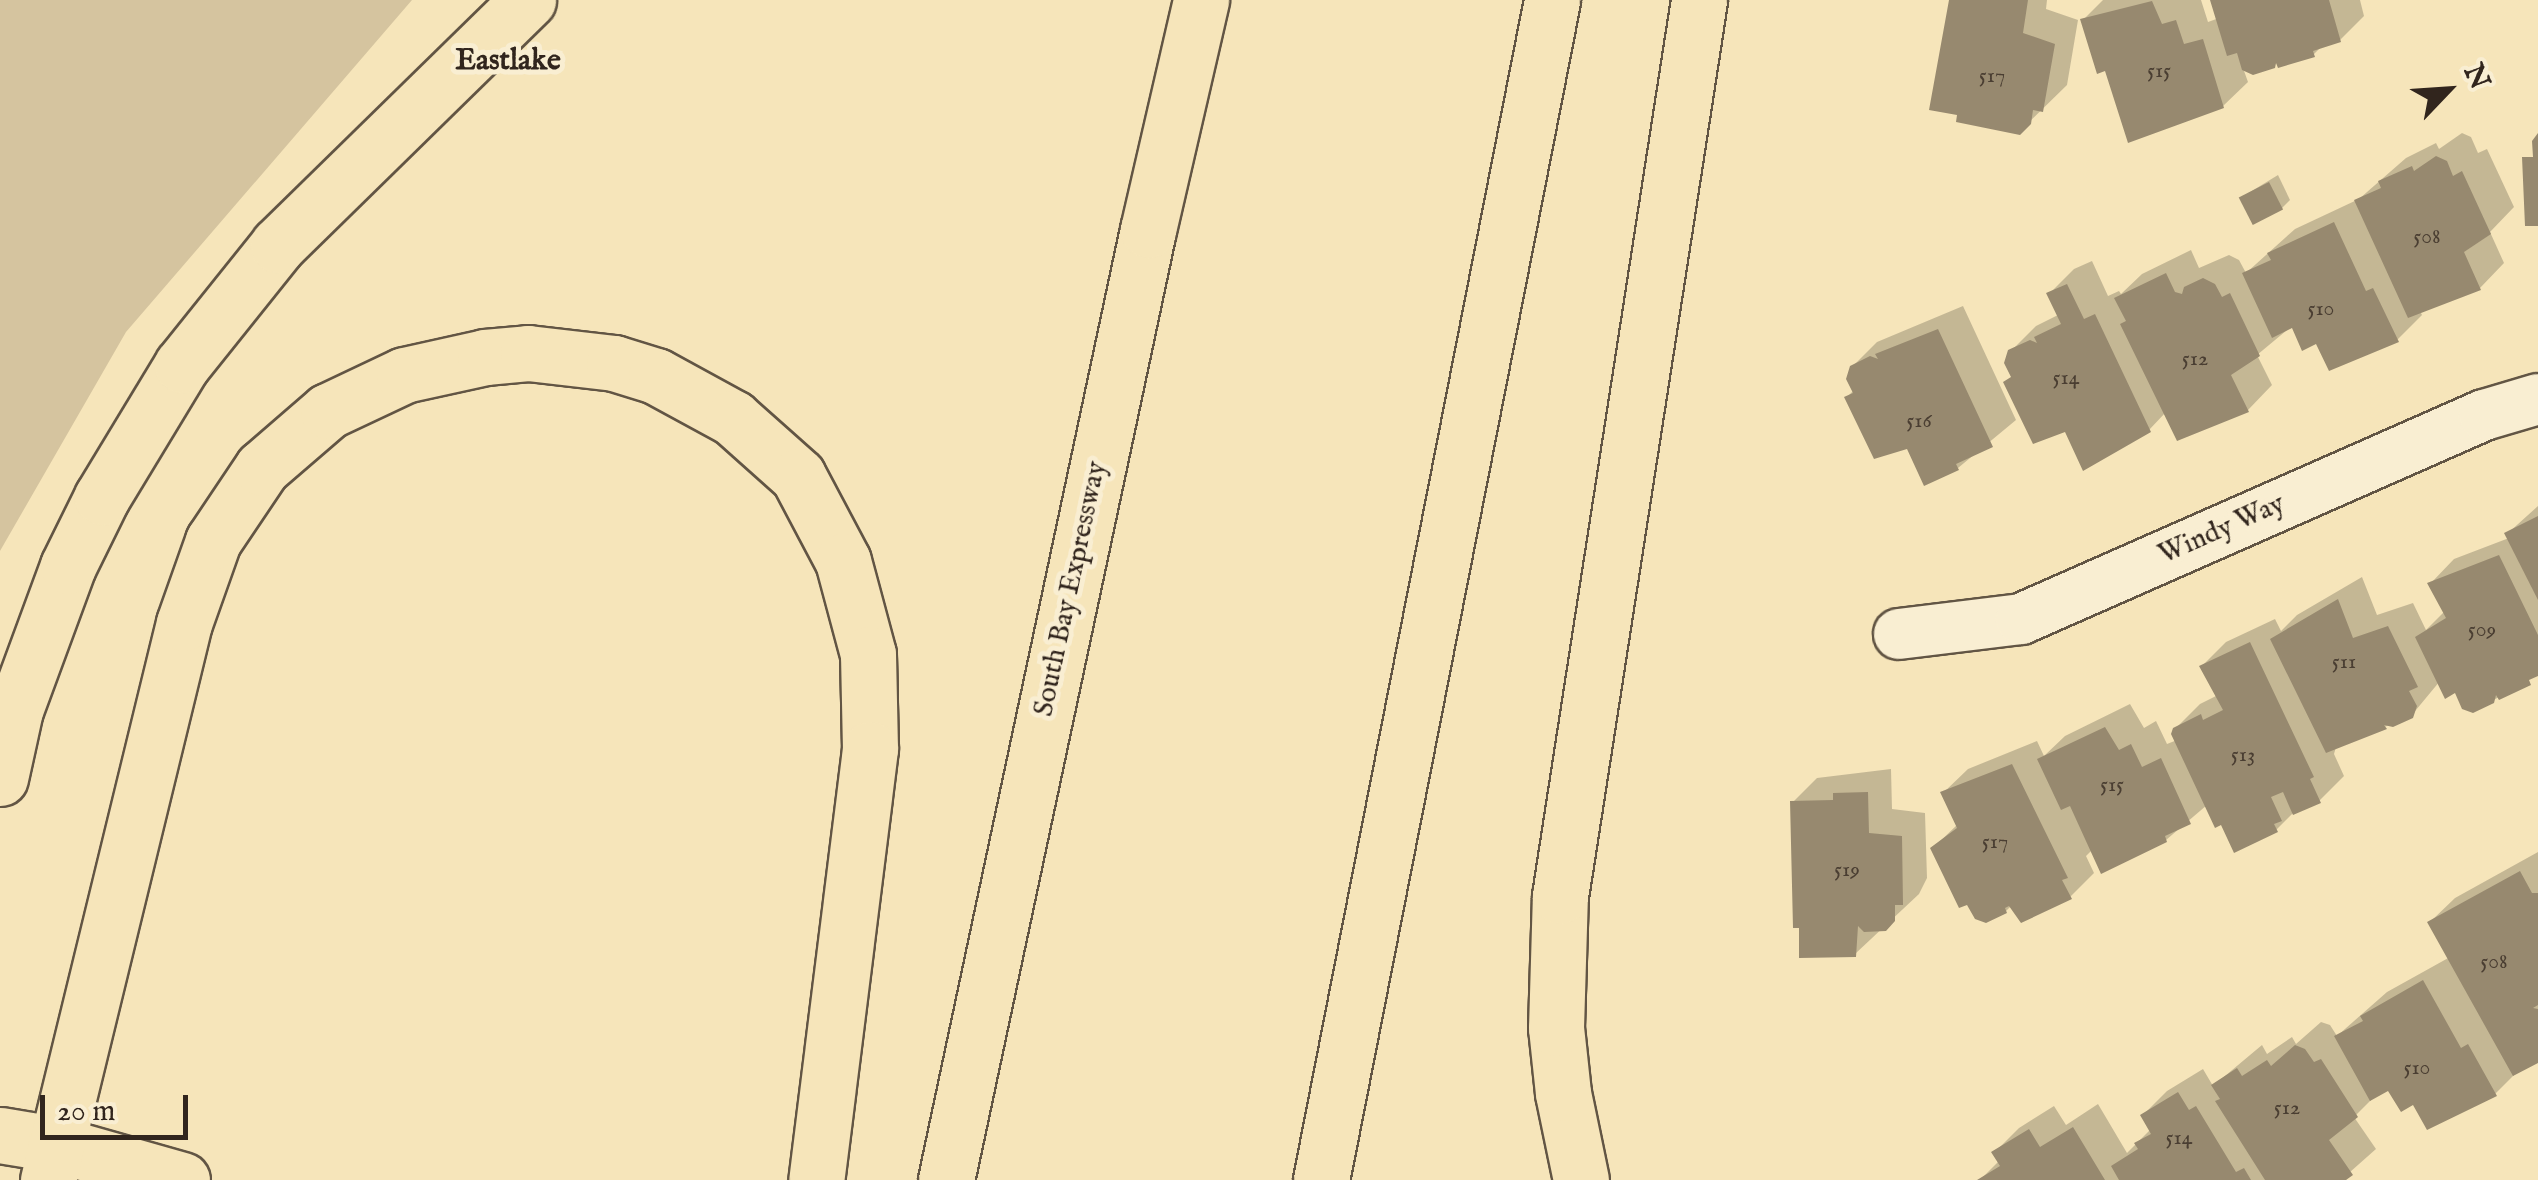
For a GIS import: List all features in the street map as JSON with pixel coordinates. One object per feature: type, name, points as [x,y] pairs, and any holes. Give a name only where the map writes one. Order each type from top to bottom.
[{"type":"main road","points":[[0,778],[15,710],[68,566],[111,480],[182,365],[278,245],[528,0]]},
{"type":"main road","name":"South Bay Expressway","points":[[946,1180],[1148,230],[1201,0]]},
{"type":"main road","points":[[1321,1180],[1552,0]]},
{"type":"main road","points":[[1581,1180],[1562,1094],[1556,1028],[1560,896],[1699,0]]},
{"type":"main road","points":[[51,1162],[184,623],[213,541],[235,503],[293,438],[366,390],[442,365],[528,353],[614,363],[696,394],[733,418],[798,476],[842,561],[868,654],[870,749],[816,1180]]},
{"type":"main road","points":[[0,1134],[51,1162],[182,1180]]},
{"type":"street","name":"Windy Way","points":[[1899,634],[2021,619],[2484,415],[2538,398]]},
{"type":"shaded area","points":[[0,0],[412,0],[126,332],[0,551]]},
{"type":"building","points":[[1949,0],[2028,0],[2023,33],[2055,44],[2043,112],[2033,110],[2031,124],[2020,135],[1956,122],[1957,115],[1929,110]]},
{"type":"building","points":[[2210,0],[2329,0],[2341,42],[2313,51],[2315,57],[2278,68],[2276,63],[2275,68],[2253,75],[2242,70],[2237,53],[2227,56]]},
{"type":"building","points":[[2152,1],[2162,24],[2176,20],[2184,44],[2203,39],[2224,108],[2128,143],[2105,71],[2097,74],[2080,19]]},
{"type":"building","points":[[2538,133],[2538,226],[2525,226],[2522,157],[2533,157],[2532,141]]},
{"type":"building","points":[[2436,156],[2447,161],[2453,176],[2462,171],[2491,234],[2464,252],[2481,290],[2408,318],[2354,200],[2381,188],[2378,181],[2412,166],[2414,171]]},
{"type":"building","points":[[2269,182],[2283,210],[2253,225],[2239,197]]},
{"type":"building","points":[[2334,222],[2366,291],[2373,288],[2399,342],[2329,371],[2316,344],[2302,351],[2292,328],[2272,338],[2242,273],[2271,260],[2267,253]]},
{"type":"building","points":[[2166,273],[2175,292],[2182,294],[2184,287],[2203,278],[2215,284],[2222,297],[2230,293],[2260,356],[2231,375],[2249,412],[2177,441],[2120,324],[2126,321],[2114,298]]},
{"type":"building","points":[[2067,284],[2084,319],[2095,314],[2151,432],[2083,471],[2065,432],[2033,444],[2003,382],[2011,377],[2004,363],[2008,350],[2030,340],[2037,343],[2034,337],[2061,324],[2046,293]]},
{"type":"building","points":[[1938,329],[1993,447],[1956,464],[1959,470],[1924,486],[1907,449],[1874,459],[1844,397],[1853,393],[1846,379],[1850,366],[1870,356],[1878,359],[1875,354]]},
{"type":"building","points":[[2538,516],[2538,600],[2504,533]]},
{"type":"building","points":[[2499,555],[2538,635],[2538,676],[2529,680],[2531,685],[2499,700],[2496,695],[2494,703],[2473,713],[2462,709],[2455,693],[2445,699],[2415,637],[2446,618],[2427,583]]},
{"type":"building","points":[[2338,599],[2353,638],[2388,626],[2418,687],[2409,691],[2417,706],[2413,718],[2393,727],[2384,725],[2387,729],[2326,753],[2270,639]]},
{"type":"building","points":[[2250,642],[2314,777],[2310,779],[2321,803],[2293,815],[2283,792],[2271,797],[2282,821],[2274,824],[2278,832],[2234,853],[2221,825],[2215,828],[2171,734],[2173,728],[2201,714],[2203,720],[2223,710],[2199,666]]},
{"type":"building","points":[[2105,727],[2119,750],[2131,744],[2142,767],[2161,758],[2191,824],[2165,836],[2167,842],[2101,874],[2070,806],[2061,810],[2037,759]]},
{"type":"building","points":[[2012,764],[2068,878],[2062,880],[2072,899],[2021,923],[2009,906],[2005,908],[2007,913],[1986,923],[1975,919],[1967,905],[1959,908],[1930,848],[1957,828],[1940,792]]},
{"type":"building","points":[[1868,792],[1869,833],[1902,836],[1903,905],[1895,905],[1895,921],[1886,931],[1864,932],[1858,926],[1856,957],[1799,958],[1799,928],[1793,928],[1790,801],[1833,800],[1833,793]]},
{"type":"building","points":[[2520,871],[2532,893],[2538,893],[2538,1005],[2533,1008],[2538,1009],[2538,1063],[2513,1076],[2427,922]]},
{"type":"building","points":[[2423,980],[2461,1048],[2468,1044],[2497,1096],[2427,1130],[2413,1105],[2401,1112],[2388,1091],[2370,1101],[2334,1036],[2363,1021],[2360,1016]]},
{"type":"building","points":[[2295,1045],[2305,1049],[2314,1062],[2321,1059],[2358,1117],[2329,1140],[2353,1175],[2346,1180],[2265,1180],[2215,1101],[2220,1099],[2211,1085],[2237,1068],[2242,1076],[2267,1060],[2271,1066]]},
{"type":"building","points":[[2178,1092],[2189,1110],[2196,1106],[2236,1172],[2244,1168],[2251,1180],[2119,1180],[2111,1166],[2138,1149],[2134,1143],[2151,1134],[2140,1115]]},
{"type":"building","points":[[2073,1127],[2105,1180],[1977,1180],[2000,1166],[1991,1152],[2029,1129],[2040,1147]]},
{"type":"district","name":"Eastlake","points":[[508,61]]}]
